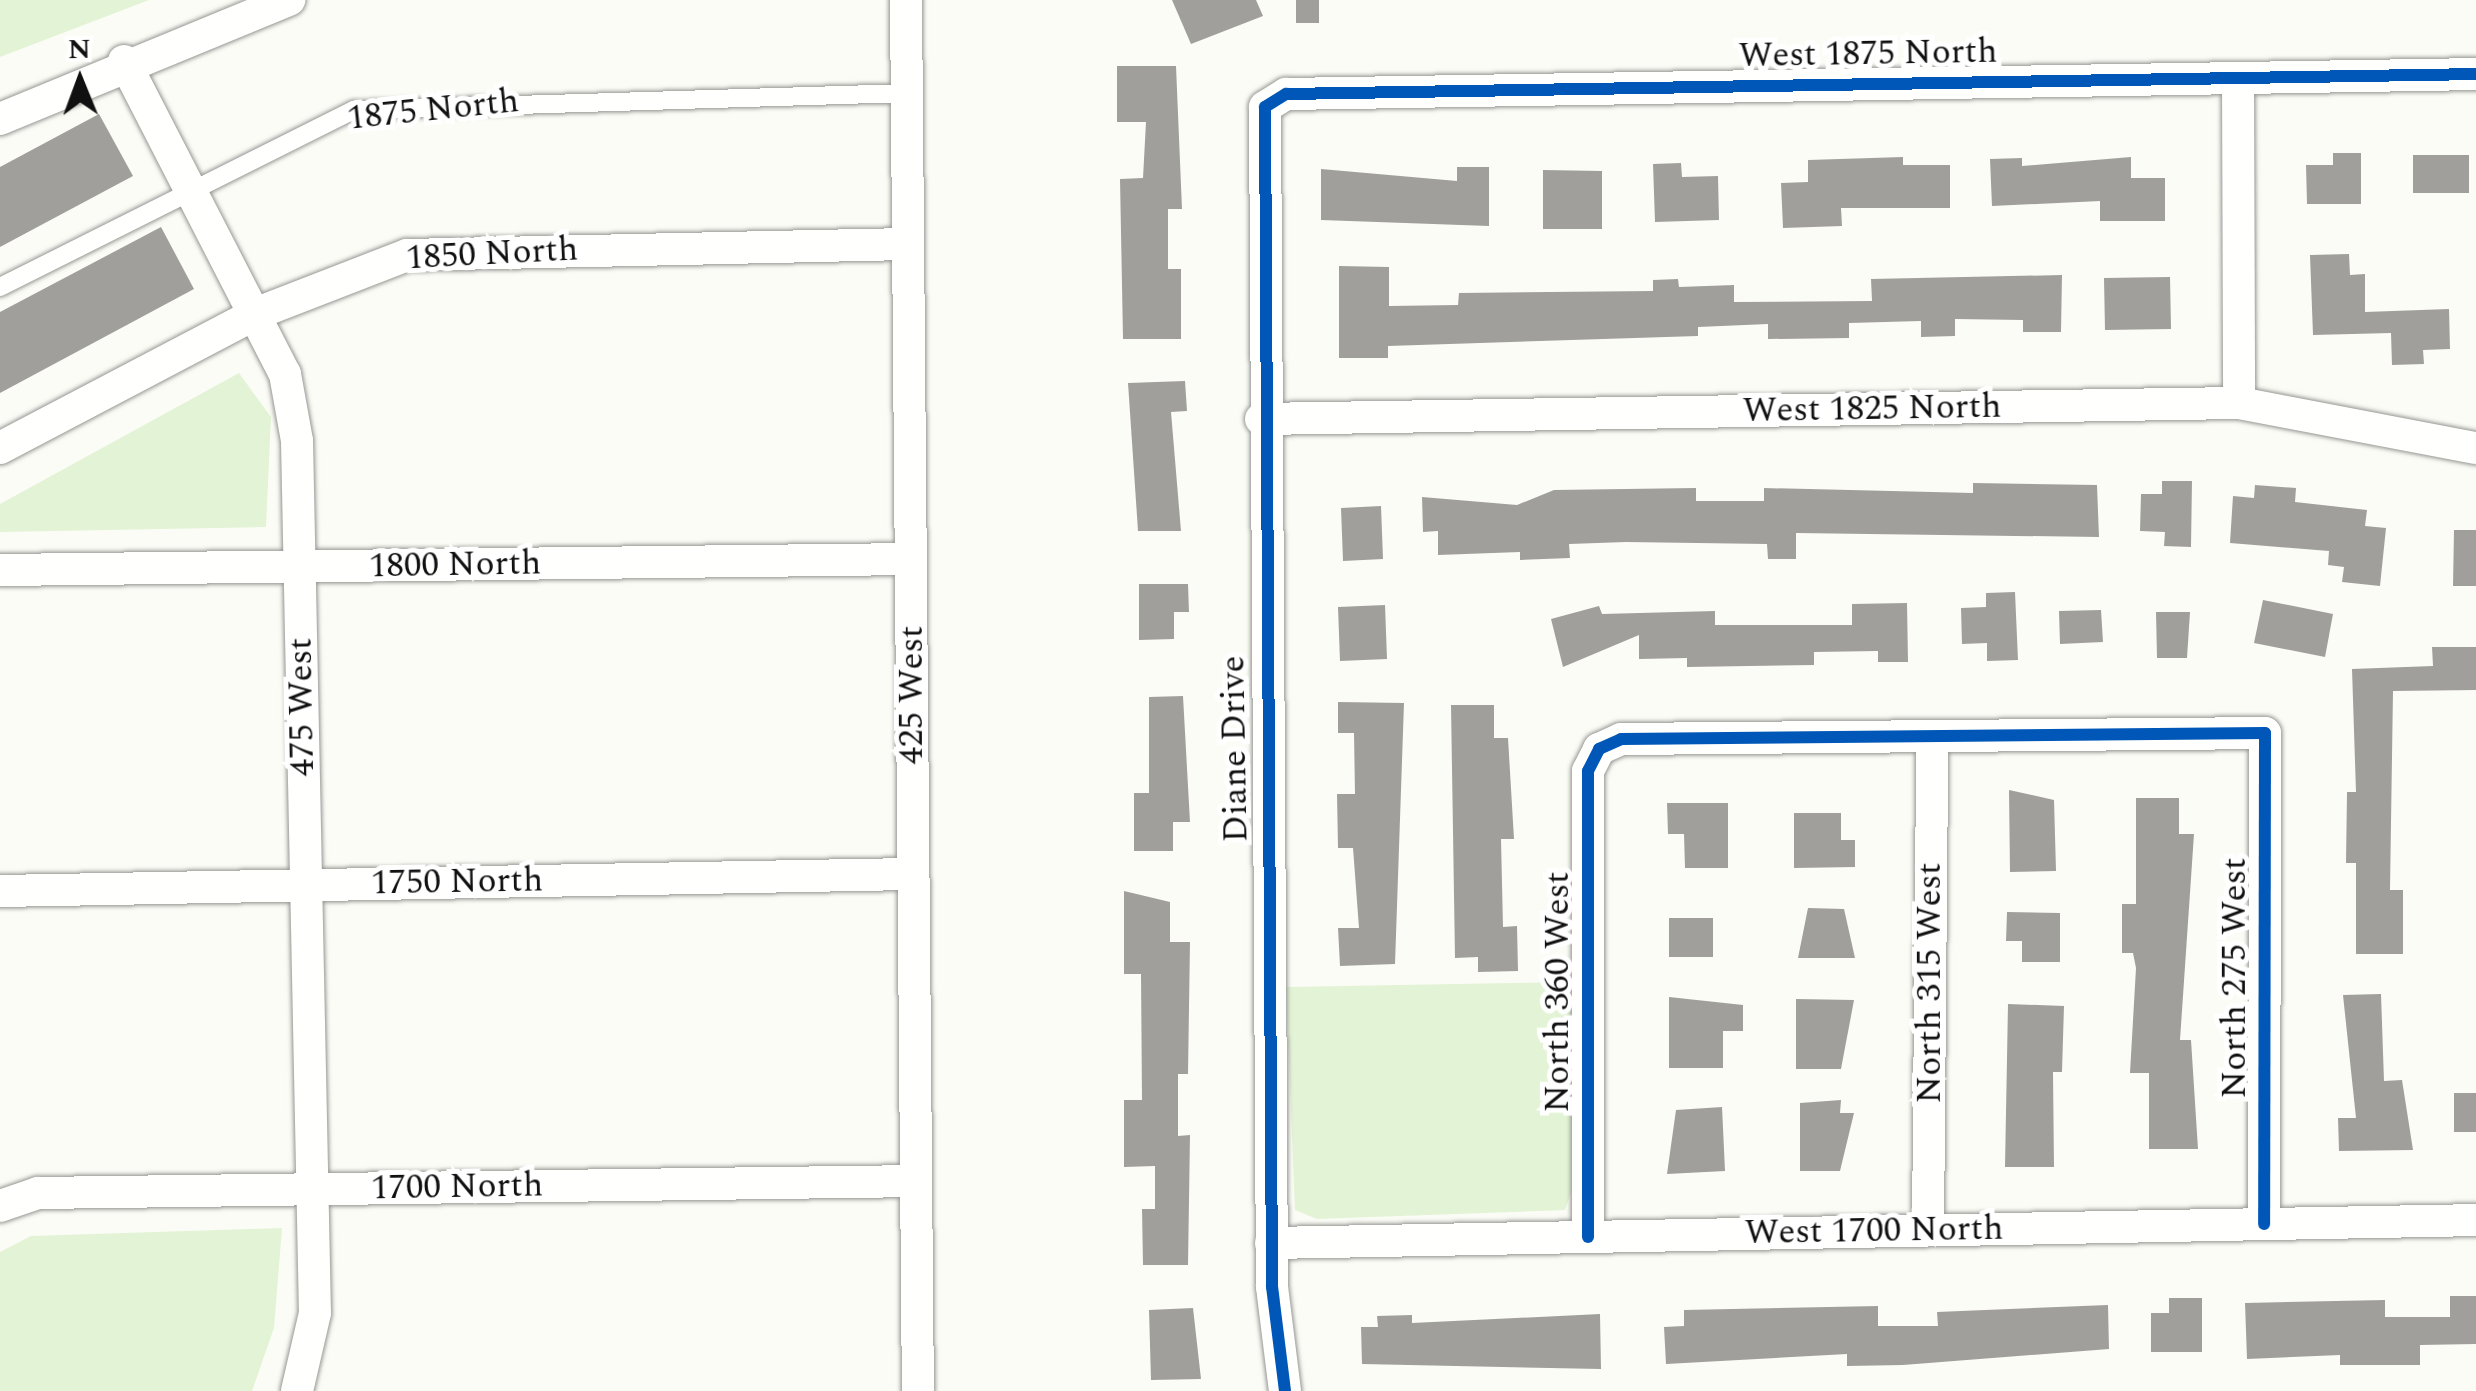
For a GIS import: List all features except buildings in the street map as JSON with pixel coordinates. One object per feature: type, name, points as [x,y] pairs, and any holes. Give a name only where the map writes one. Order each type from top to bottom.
[{"type":"street","points":[[0,119],[124,62],[289,0]]},
{"type":"street","name":"425 West","points":[[906,0],[918,1391]]},
{"type":"street","name":"475 West","points":[[124,62],[285,374],[297,440],[315,1313],[297,1391]]},
{"type":"street","name":"West 1875 North","points":[[1265,107],[1286,94],[2476,74]]},
{"type":"street","points":[[2238,78],[2239,402]]},
{"type":"street","name":"Diane Drive","points":[[1265,107],[1261,419],[1272,1243],[1285,1391]]},
{"type":"street","name":"1850 North","points":[[0,448],[256,314],[407,255],[908,244]]},
{"type":"street","name":"West 1825 North","points":[[1261,419],[2239,402],[2476,448]]},
{"type":"street","name":"1800 North","points":[[0,570],[910,560]]},
{"type":"street","name":"North 275 West","points":[[1932,736],[2266,732],[2264,1224]]},
{"type":"street","name":"North 360 West","points":[[1588,1237],[1588,771],[1599,749],[1621,739],[1932,736]]},
{"type":"street","name":"North 315 West","points":[[1928,1230],[1932,736]]},
{"type":"street","name":"1750 North","points":[[0,891],[913,874]]},
{"type":"street","name":"1700 North","points":[[0,1206],[38,1193],[916,1181]]},
{"type":"street","name":"West 1700 North","points":[[1272,1243],[2476,1220]]},
{"type":"lane","name":"1875 North","points":[[0,288],[354,110],[906,94]]},
{"type":"green space","points":[[0,0],[149,0],[0,57]]},
{"type":"green space","points":[[239,373],[271,417],[266,527],[0,532],[0,504]]},
{"type":"green space","points":[[1573,982],[1574,1184],[1565,1210],[1317,1219],[1295,1210],[1286,987]]},
{"type":"green space","points":[[282,1228],[274,1328],[252,1391],[0,1391],[0,1252],[31,1236]]},
{"type":"cycle path","points":[[1285,1391],[1272,1287],[1265,107],[1286,94],[2476,74]]},
{"type":"cycle path","points":[[1588,1237],[1588,771],[1599,749],[1621,739],[2265,733],[2264,1224]]}]
